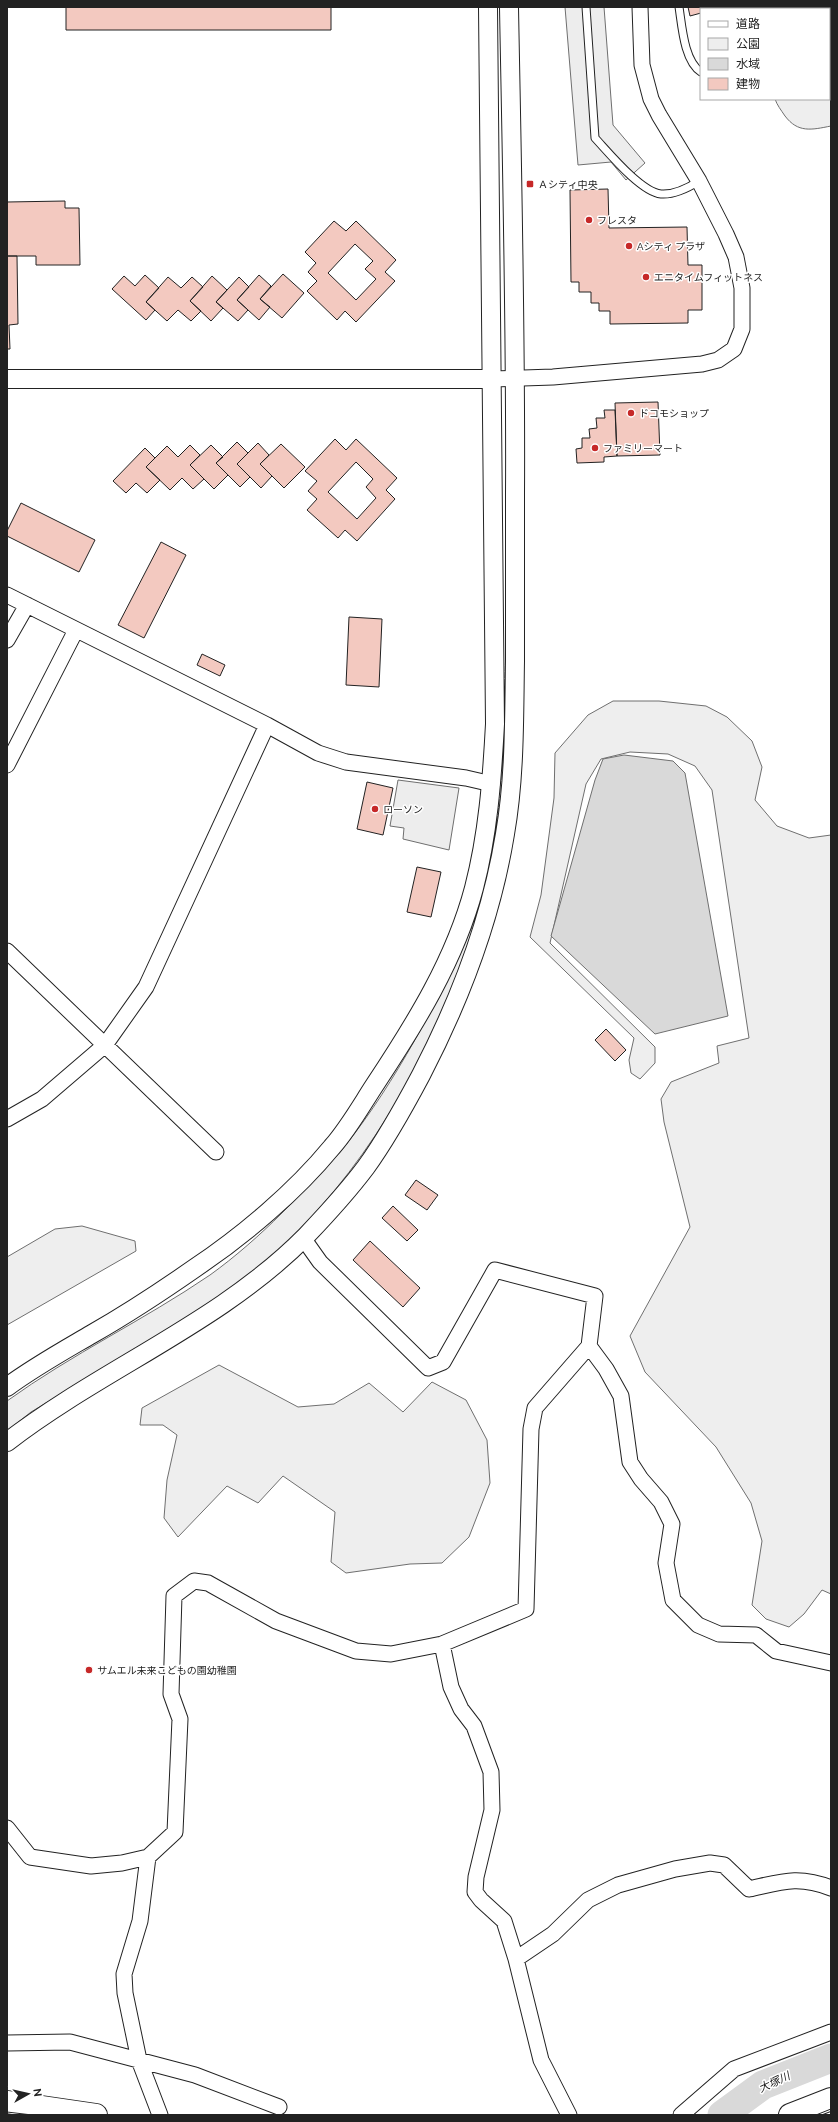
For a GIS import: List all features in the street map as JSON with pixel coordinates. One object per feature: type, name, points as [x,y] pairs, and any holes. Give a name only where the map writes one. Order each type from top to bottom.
[{"type":"main road","points":[[790,2115],[831,2099]]},
{"type":"main road","points":[[7,2102],[96,2115]]},
{"type":"street","points":[[7,1387],[29,1371],[95,1333],[196,1268],[248,1229],[297,1184],[333,1147],[414,1026],[454,948],[475,882],[486,834],[492,784],[495,724],[492,584],[492,379],[488,7]]},
{"type":"street","points":[[7,1442],[40,1417],[215,1310],[277,1262],[303,1238],[365,1168],[401,1113],[441,1036],[474,959],[491,906],[506,833],[511,788],[514,719],[515,378],[509,7]]},
{"type":"street","points":[[7,380],[492,379],[553,377],[702,364],[718,360],[734,349],[742,329],[742,288],[736,257],[699,181],[659,115],[647,88],[640,46],[640,7]]},
{"type":"street","points":[[7,595],[267,725],[318,753],[346,762],[466,778],[492,784]]},
{"type":"street","points":[[7,640],[27,605]]},
{"type":"street","points":[[7,765],[76,630]]},
{"type":"street","points":[[7,1119],[42,1098],[105,1045],[146,987],[267,725]]},
{"type":"street","points":[[7,951],[216,1152]]},
{"type":"street","points":[[7,1828],[30,1857],[91,1866],[122,1863],[148,1857],[175,1832],[180,1719],[171,1694],[174,1596],[194,1582],[208,1583],[276,1621],[356,1651],[391,1654],[442,1644],[526,1609],[531,1429],[536,1408],[589,1346],[595,1296],[495,1270],[443,1362],[428,1368],[320,1262],[303,1238]]},
{"type":"street","points":[[589,1346],[606,1368],[621,1396],[630,1462],[641,1479],[661,1502],[672,1524],[666,1563],[673,1600],[698,1625],[719,1634],[756,1635],[776,1651],[831,1662]]},
{"type":"street","points":[[442,1644],[451,1687],[461,1709],[474,1726],[491,1772],[492,1810],[476,1878],[475,1892],[481,1900],[504,1921],[516,1959],[541,2060],[569,2115]]},
{"type":"street","points":[[148,1857],[140,1921],[124,1974],[125,1993],[139,2060],[160,2115]]},
{"type":"street","points":[[516,1959],[553,1934],[588,1900],[618,1884],[675,1870],[710,1863],[724,1865],[748,1889],[793,1879],[816,1882],[831,1888]]},
{"type":"street","points":[[681,2115],[734,2069],[831,2032]]},
{"type":"street","points":[[7,2043],[70,2042],[195,2075],[279,2107]]},
{"type":"lane","points":[[586,7],[595,138],[645,188],[661,194],[686,189],[699,181]]},
{"type":"lane","points":[[679,7],[689,58],[696,69],[700,71]]},
{"type":"green space","points":[[831,7],[831,126],[817,129],[800,128],[785,116],[776,100],[830,100],[830,8],[770,8]]},
{"type":"green space","points":[[613,701],[659,701],[706,706],[727,717],[752,741],[762,767],[755,800],[777,826],[809,838],[831,835],[831,1594],[822,1590],[804,1614],[789,1627],[766,1619],[752,1605],[762,1541],[751,1503],[716,1447],[645,1372],[630,1336],[690,1227],[664,1122],[661,1099],[671,1082],[719,1063],[717,1046],[749,1038],[712,790],[695,766],[668,754],[630,752],[601,759],[586,784],[550,943],[655,1047],[655,1063],[640,1079],[631,1073],[629,1060],[634,1038],[530,937],[541,895],[554,798],[555,753],[588,715]]},
{"type":"green space","points":[[471,928],[476,929],[460,972],[422,1056],[400,1096],[375,1135],[349,1173],[320,1208],[265,1265],[229,1292],[174,1328],[31,1412],[7,1431],[7,1401],[82,1352],[160,1307],[210,1275],[265,1229],[323,1172],[345,1146],[382,1095],[414,1041],[444,985]]},
{"type":"green space","points":[[82,1226],[135,1241],[136,1251],[7,1325],[7,1257],[55,1229]]},
{"type":"green space","points":[[219,1365],[298,1407],[334,1404],[369,1383],[403,1412],[432,1382],[466,1400],[487,1440],[490,1483],[469,1537],[442,1563],[410,1564],[346,1573],[331,1562],[335,1512],[283,1476],[258,1503],[227,1486],[178,1537],[164,1518],[167,1480],[177,1435],[163,1425],[140,1425],[142,1408]]},
{"type":"shaded area","points":[[565,7],[604,7],[613,125],[645,163],[626,180],[611,162],[578,165]]},
{"type":"shaded area","points":[[398,780],[459,788],[449,850],[403,839],[404,828],[390,826]]},
{"type":"water","points":[[624,755],[673,761],[685,773],[728,1016],[655,1034],[551,936],[595,780],[603,759]]},
{"type":"building","points":[[66,7],[331,7],[331,30],[66,30]]},
{"type":"building","points":[[688,7],[712,8],[700,8],[700,13],[690,16]]},
{"type":"building","points":[[755,7],[756,8],[729,8]]},
{"type":"building","name":"Aシティ プラザ","points":[[608,189],[609,228],[687,227],[688,265],[702,265],[702,310],[688,310],[688,323],[610,324],[610,311],[599,311],[599,303],[591,303],[591,292],[579,292],[579,282],[571,282],[570,190]]},
{"type":"building","points":[[65,201],[65,208],[79,208],[80,265],[36,265],[36,256],[7,256],[7,202]]},
{"type":"building","points":[[334,221],[346,231],[356,221],[396,260],[385,272],[395,281],[356,322],[345,311],[337,320],[307,291],[317,281],[308,272],[316,263],[305,252]],"holes":[[[355,244],[373,261],[365,269],[376,279],[356,300],[328,273]]]},
{"type":"building","points":[[7,256],[17,256],[18,324],[9,325],[10,349],[7,349]]},
{"type":"building","points":[[283,274],[304,293],[282,318],[260,299]]},
{"type":"building","points":[[145,275],[159,288],[146,302],[155,310],[146,320],[112,289],[124,276],[135,286]]},
{"type":"building","points":[[259,275],[271,286],[260,299],[270,307],[259,320],[237,300]]},
{"type":"building","points":[[212,276],[227,290],[216,302],[223,308],[211,321],[190,301]]},
{"type":"building","points":[[168,277],[181,288],[192,277],[203,287],[190,301],[201,311],[191,321],[178,310],[167,321],[146,302]]},
{"type":"building","points":[[239,277],[249,287],[237,300],[248,310],[238,321],[216,302]]},
{"type":"building","points":[[658,402],[660,455],[617,456],[615,403]]},
{"type":"building","points":[[604,410],[615,410],[617,456],[604,457],[604,462],[577,463],[576,449],[582,448],[582,438],[590,438],[589,429],[597,428],[596,418],[605,418]]},
{"type":"building","points":[[335,439],[346,450],[356,439],[397,478],[386,490],[395,499],[357,541],[345,530],[338,538],[307,510],[317,499],[308,491],[317,481],[305,471]],"holes":[[[356,462],[373,479],[366,487],[376,498],[357,519],[328,492]]]},
{"type":"building","points":[[237,442],[248,453],[237,464],[250,477],[240,487],[216,463]]},
{"type":"building","points":[[258,443],[269,455],[260,464],[272,476],[261,488],[237,464]]},
{"type":"building","points":[[281,444],[305,467],[284,488],[260,464]]},
{"type":"building","points":[[190,445],[200,455],[190,465],[204,479],[193,489],[182,478],[170,490],[146,467],[167,446],[178,457]]},
{"type":"building","points":[[211,445],[223,457],[216,463],[228,475],[214,489],[190,465]]},
{"type":"building","points":[[145,448],[155,458],[146,467],[160,480],[147,493],[136,483],[126,493],[113,481]]},
{"type":"building","points":[[21,503],[95,540],[79,572],[7,536],[7,531]]},
{"type":"building","points":[[161,542],[186,555],[144,638],[118,625]]},
{"type":"building","points":[[349,617],[382,619],[379,687],[346,685]]},
{"type":"building","points":[[202,654],[225,665],[220,676],[197,665]]},
{"type":"building","name":"ローソン","points":[[367,782],[393,788],[383,835],[357,829]]},
{"type":"building","points":[[417,867],[441,872],[431,917],[407,912]]},
{"type":"building","points":[[606,1029],[626,1050],[615,1061],[595,1040]]},
{"type":"building","points":[[416,1180],[438,1195],[427,1210],[405,1195]]},
{"type":"building","points":[[393,1206],[418,1230],[407,1241],[382,1218]]},
{"type":"building","points":[[370,1241],[420,1288],[403,1307],[353,1260]]},
{"type":"waterway","name":"大塚川","points":[[722,2115],[763,2085],[831,2058]]},
{"type":"tram line","points":[[816,2115],[831,2109]]},
{"type":"tram line","points":[[7,2112],[32,2115]]},
{"type":"place","name":"Ａシティ中央","points":[[530,184]]},
{"type":"place","name":"フレスタ","points":[[589,220]]},
{"type":"place","name":"Aシティ プラザ","points":[[629,246]]},
{"type":"place","name":"エニタイムフィットネス","points":[[646,277]]},
{"type":"place","name":"ドコモショップ","points":[[631,413]]},
{"type":"place","name":"ファミリーマート","points":[[595,448]]},
{"type":"place","name":"ローソン","points":[[375,809]]},
{"type":"place","name":"サムエル未来こどもの園幼稚園","points":[[89,1670]]}]
